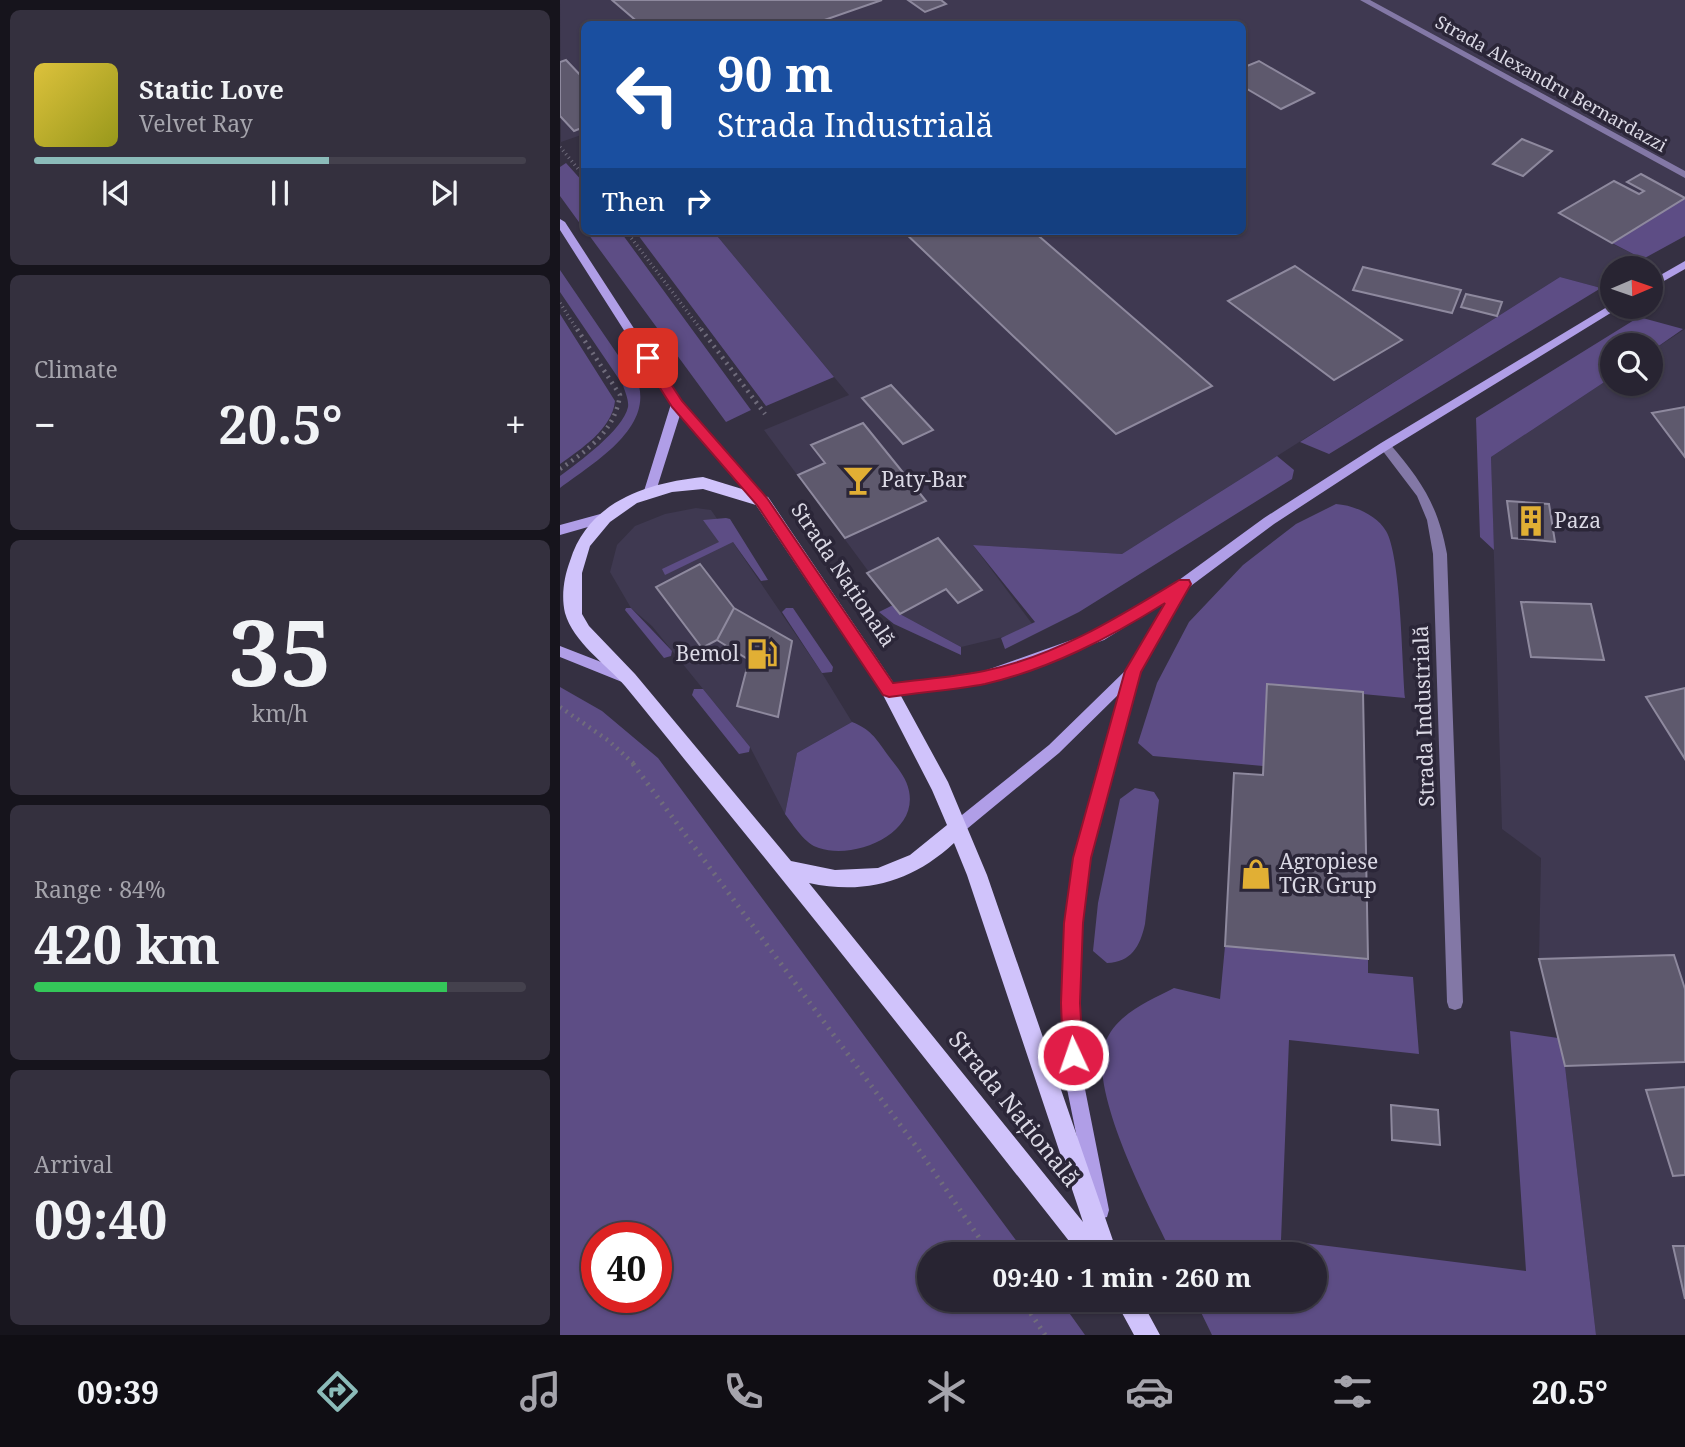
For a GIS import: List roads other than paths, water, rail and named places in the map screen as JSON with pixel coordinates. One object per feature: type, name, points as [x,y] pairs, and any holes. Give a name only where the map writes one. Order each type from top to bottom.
[{"type":"main road","name":"Strada Națională","points":[[1085,1242],[629,679],[583,631],[574,614],[574,573],[583,544],[604,518],[631,499],[650,491],[703,484],[762,501],[889,690],[942,788],[977,874],[1103,1242]]},
{"type":"main road","points":[[784,868],[825,878],[873,881],[899,873],[921,860],[957,828]]},
{"type":"main road","points":[[1134,1312],[1148,1335]]},
{"type":"street","points":[[560,222],[677,404],[762,501]]},
{"type":"street","points":[[1663,278],[1685,264]]},
{"type":"street","points":[[889,690],[985,677],[1099,636],[1184,584],[1269,521],[1385,446],[1600,316]]},
{"type":"street","points":[[650,491],[677,404]]},
{"type":"street","name":"Strada Națională","points":[[560,530],[604,518]]},
{"type":"street","points":[[957,828],[1054,749],[1133,671],[1184,584]]},
{"type":"street","name":"Strada Națională","points":[[560,651],[629,679]]},
{"type":"street","points":[[1105,1242],[1074,1079],[1070,1003],[1072,950],[1082,858],[1133,671]]},
{"type":"lane","name":"Strada Alexandru Bernardazzi","points":[[1364,0],[1685,175]]},
{"type":"lane","name":"Strada Industrială","points":[[1385,446],[1420,485],[1435,519],[1440,554],[1455,1002]]},
{"type":"place","name":"Paty-Bar","points":[[858,480]]},
{"type":"place","name":"Paza","points":[[1531,521]]},
{"type":"place","name":"Bemol","points":[[762,654]]},
{"type":"place","name":"Agropiese TGR Grup","points":[[1256,874]]}]
